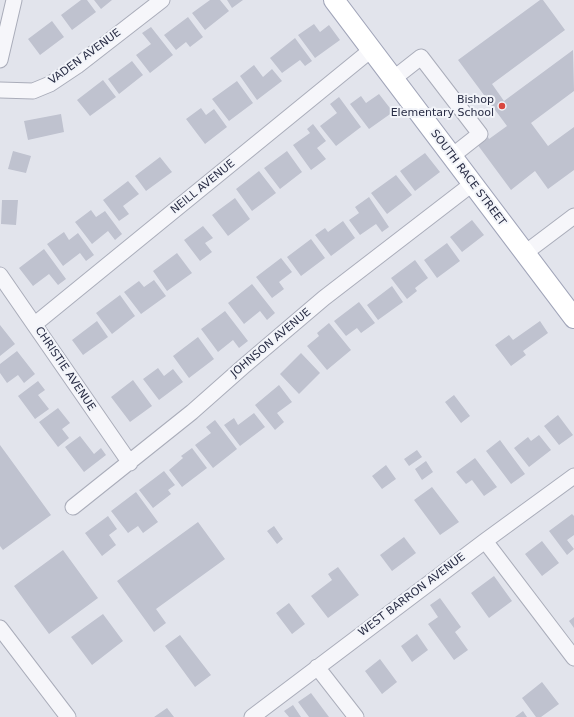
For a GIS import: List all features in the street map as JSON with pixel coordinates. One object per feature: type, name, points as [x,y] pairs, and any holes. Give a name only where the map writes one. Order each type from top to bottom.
[{"type":"main road","name":"SOUTH RACE STREET","points":[[334,0],[574,318]]},
{"type":"street","points":[[0,60],[14,0]]},
{"type":"street","name":"VADEN AVENUE","points":[[0,90],[33,91],[50,84],[77,66],[162,0]]},
{"type":"street","name":"NEILL AVENUE","points":[[35,324],[371,50]]},
{"type":"street","points":[[393,79],[421,57],[480,134],[452,156]]},
{"type":"street","name":"JOHNSON AVENUE","points":[[73,507],[192,412],[324,298],[472,184]]},
{"type":"street","points":[[525,253],[574,216]]},
{"type":"street","name":"CHRISTIE AVENUE","points":[[0,275],[130,462]]},
{"type":"street","name":"WEST BARRON AVENUE","points":[[252,717],[485,541],[574,476]]},
{"type":"street","points":[[485,541],[574,658]]},
{"type":"street","points":[[1,630],[68,717]]},
{"type":"street","points":[[317,667],[356,717]]},
{"type":"building","points":[[81,0],[87,0],[96,12],[72,30],[61,15]]},
{"type":"building","points":[[94,0],[112,0],[101,9]]},
{"type":"building","points":[[210,0],[220,0],[229,11],[205,30],[192,13]]},
{"type":"building","points":[[227,0],[243,0],[232,8]]},
{"type":"building","points":[[540,0],[543,0],[565,30],[492,84],[504,101],[573,50],[574,91],[531,123],[548,146],[574,127],[574,170],[548,189],[535,171],[511,190],[477,144],[488,137],[489,139],[507,126],[458,60]]},
{"type":"building","points":[[188,17],[203,37],[190,47],[186,42],[176,50],[164,35]]},
{"type":"building","points":[[52,21],[64,37],[40,55],[28,39]]},
{"type":"building","points":[[314,24],[320,32],[329,25],[340,40],[315,58],[298,35]]},
{"type":"building","points":[[151,27],[173,55],[150,73],[136,55],[151,44],[142,33]]},
{"type":"building","points":[[295,38],[312,61],[305,66],[300,60],[282,73],[270,58]]},
{"type":"building","points":[[132,61],[143,75],[119,94],[108,79]]},
{"type":"building","points":[[254,65],[263,77],[272,69],[282,81],[257,100],[240,76]]},
{"type":"building","points":[[103,80],[116,97],[90,116],[77,100]]},
{"type":"building","points":[[237,81],[253,103],[229,121],[212,99]]},
{"type":"building","points":[[379,94],[393,112],[369,129],[350,104],[361,96],[366,103]]},
{"type":"building","points":[[339,97],[361,127],[336,146],[320,126],[337,113],[330,104]]},
{"type":"building","points":[[201,108],[206,115],[214,109],[227,127],[205,144],[186,119]]},
{"type":"building","points":[[61,114],[64,132],[28,140],[24,121]]},
{"type":"building","points":[[313,124],[326,141],[317,148],[326,159],[311,170],[293,145],[310,133],[307,129]]},
{"type":"building","points":[[13,151],[31,156],[26,173],[8,169]]},
{"type":"building","points":[[287,151],[302,172],[280,189],[264,168]]},
{"type":"building","points":[[425,153],[440,172],[415,191],[400,171]]},
{"type":"building","points":[[160,157],[172,172],[146,191],[135,176]]},
{"type":"building","points":[[259,171],[276,193],[252,211],[236,189]]},
{"type":"building","points":[[396,175],[412,195],[387,214],[371,193]]},
{"type":"building","points":[[128,181],[139,194],[123,206],[129,214],[119,221],[103,200]]},
{"type":"building","points":[[369,197],[389,227],[382,232],[376,224],[360,235],[349,220],[359,213],[355,207]]},
{"type":"building","points":[[235,198],[250,219],[228,236],[212,215]]},
{"type":"building","points":[[2,200],[18,200],[16,225],[1,224]]},
{"type":"building","points":[[91,210],[96,217],[105,211],[122,234],[115,240],[108,231],[92,244],[75,222]]},
{"type":"building","points":[[472,220],[484,235],[462,252],[450,237]]},
{"type":"building","points":[[343,221],[355,238],[331,256],[315,235],[325,228],[328,232]]},
{"type":"building","points":[[203,226],[213,238],[205,243],[212,252],[200,261],[184,240]]},
{"type":"building","points":[[64,232],[69,240],[78,233],[94,255],[86,261],[80,253],[63,266],[47,244]]},
{"type":"building","points":[[311,239],[325,258],[301,276],[287,257]]},
{"type":"building","points":[[447,243],[460,261],[437,278],[424,260]]},
{"type":"building","points":[[44,249],[66,279],[58,285],[49,274],[33,286],[19,268]]},
{"type":"building","points":[[177,253],[192,273],[167,291],[153,271]]},
{"type":"building","points":[[281,258],[292,272],[279,282],[284,289],[272,298],[256,277]]},
{"type":"building","points":[[415,260],[428,278],[415,288],[417,291],[407,299],[391,278]]},
{"type":"building","points":[[154,280],[166,296],[141,314],[124,292],[139,281],[144,287]]},
{"type":"building","points":[[252,284],[275,313],[267,320],[260,311],[244,324],[228,303]]},
{"type":"building","points":[[392,286],[403,302],[378,320],[367,305]]},
{"type":"building","points":[[120,295],[135,316],[112,334],[96,313]]},
{"type":"building","points":[[359,302],[375,323],[361,333],[357,328],[346,336],[334,321]]},
{"type":"building","points":[[225,311],[248,341],[239,348],[233,340],[218,352],[201,329]]},
{"type":"building","points":[[97,321],[108,337],[83,355],[72,340]]},
{"type":"building","points":[[540,321],[548,333],[523,351],[526,355],[511,366],[495,345],[509,335],[513,340]]},
{"type":"building","points":[[329,323],[351,350],[327,370],[307,346],[319,336],[317,333]]},
{"type":"building","points":[[0,325],[15,344],[0,356]]},
{"type":"building","points":[[198,337],[214,359],[189,378],[173,356]]},
{"type":"building","points":[[17,351],[35,374],[24,383],[18,375],[7,383],[0,373],[0,364]]},
{"type":"building","points":[[301,353],[320,373],[299,394],[280,374]]},
{"type":"building","points":[[158,368],[164,376],[173,369],[183,382],[159,400],[143,379]]},
{"type":"building","points":[[133,380],[152,406],[130,422],[111,397]]},
{"type":"building","points":[[38,381],[45,390],[38,395],[49,409],[35,419],[18,396]]},
{"type":"building","points":[[279,385],[292,402],[277,413],[284,422],[275,430],[255,405]]},
{"type":"building","points":[[454,395],[470,416],[461,423],[445,402]]},
{"type":"building","points":[[58,408],[70,423],[62,429],[69,438],[58,447],[39,422]]},
{"type":"building","points":[[254,413],[265,427],[240,446],[224,425],[234,418],[238,425]]},
{"type":"building","points":[[558,415],[573,435],[559,445],[544,426]]},
{"type":"building","points":[[215,420],[237,449],[213,468],[195,445],[211,433],[206,427]]},
{"type":"building","points":[[539,435],[551,450],[529,467],[514,448],[528,437],[531,441]]},
{"type":"building","points":[[80,436],[94,454],[101,448],[106,455],[84,472],[65,447]]},
{"type":"building","points":[[500,440],[525,474],[511,484],[486,451]]},
{"type":"building","points":[[0,445],[51,515],[3,550],[0,546]]},
{"type":"building","points":[[192,448],[207,468],[182,487],[169,470],[183,458],[181,456]]},
{"type":"building","points":[[417,450],[422,457],[409,466],[404,459]]},
{"type":"building","points":[[475,458],[497,487],[484,496],[472,480],[466,484],[456,472]]},
{"type":"building","points":[[426,461],[433,472],[422,480],[415,469]]},
{"type":"building","points":[[386,465],[396,479],[382,489],[372,476]]},
{"type":"building","points":[[164,471],[175,485],[168,490],[171,494],[153,508],[139,490]]},
{"type":"building","points":[[432,487],[459,522],[440,535],[414,500]]},
{"type":"building","points":[[136,492],[158,522],[143,533],[138,526],[128,533],[111,511]]},
{"type":"building","points":[[572,514],[574,516],[574,535],[567,540],[574,549],[567,555],[549,531]]},
{"type":"building","points":[[108,516],[117,529],[109,535],[116,545],[102,556],[85,533]]},
{"type":"building","points":[[198,522],[225,559],[156,609],[166,623],[154,632],[117,581]]},
{"type":"building","points":[[274,526],[283,539],[277,544],[267,531]]},
{"type":"building","points":[[404,537],[416,553],[392,571],[380,555]]},
{"type":"building","points":[[542,541],[559,563],[542,576],[525,554]]},
{"type":"building","points":[[63,550],[98,598],[49,634],[14,586]]},
{"type":"building","points":[[338,567],[359,595],[328,618],[311,596],[332,580],[328,574]]},
{"type":"building","points":[[494,576],[512,601],[489,618],[471,593]]},
{"type":"building","points":[[440,598],[461,627],[455,632],[468,650],[454,660],[428,624],[438,617],[430,605]]},
{"type":"building","points":[[289,603],[305,624],[292,634],[276,613]]},
{"type":"building","points":[[103,614],[123,641],[92,665],[71,637]]},
{"type":"building","points":[[574,617],[574,628],[569,621]]},
{"type":"building","points":[[417,634],[428,650],[412,662],[401,646]]},
{"type":"building","points":[[180,635],[211,675],[195,687],[165,646]]},
{"type":"building","points":[[380,659],[397,682],[382,694],[365,671]]},
{"type":"building","points":[[542,682],[559,704],[541,717],[536,717],[522,698]]},
{"type":"building","points":[[311,693],[329,717],[309,717],[298,702]]},
{"type":"building","points":[[293,705],[301,717],[289,717],[284,711]]},
{"type":"building","points":[[167,708],[174,717],[154,717]]},
{"type":"building","points":[[523,711],[527,717],[515,717]]},
{"type":"place","name":"Bishop Elementary School","points":[[502,106]]}]
